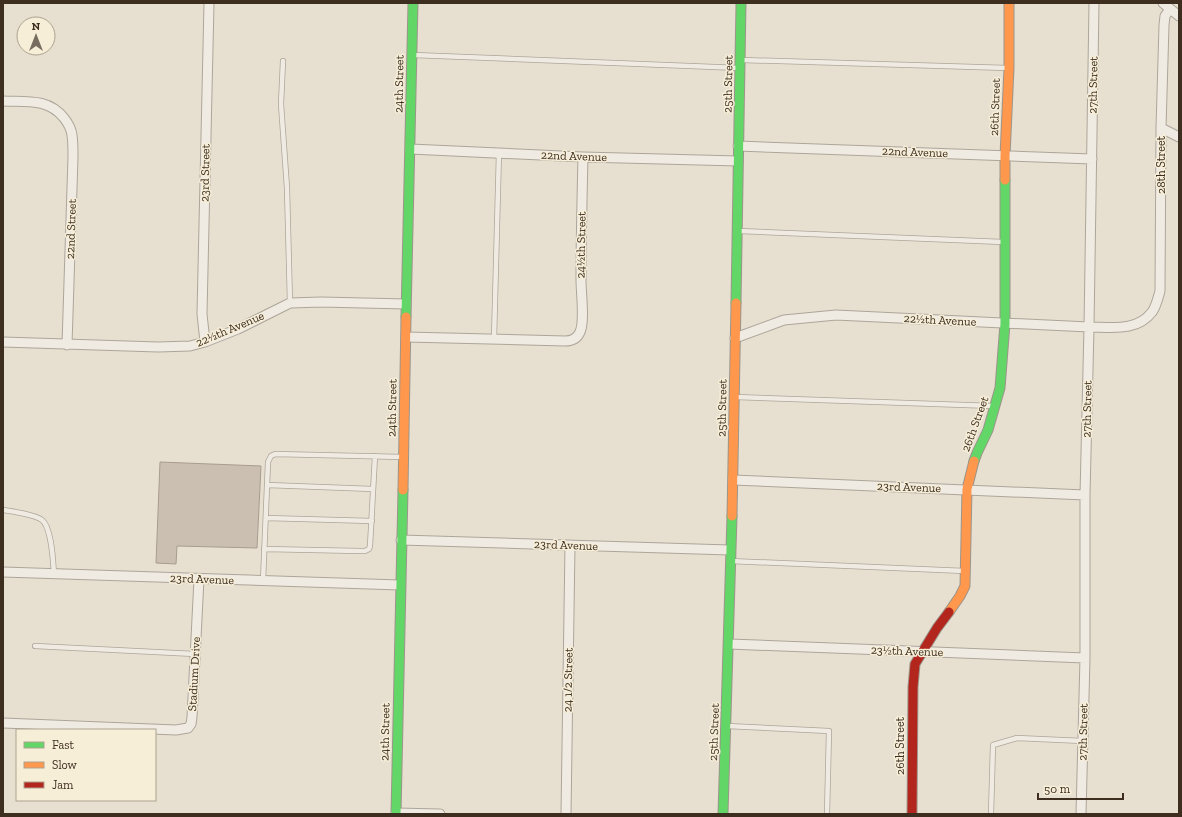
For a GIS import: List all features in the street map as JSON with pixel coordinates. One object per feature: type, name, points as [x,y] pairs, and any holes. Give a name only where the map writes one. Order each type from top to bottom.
[{"type":"street","name":"23rd Street","points":[[205,342],[202,314],[209,3]]},
{"type":"street","name":"24th Street","points":[[396,813],[413,3]]},
{"type":"street","name":"25th Street","points":[[723,814],[727,726],[730,550],[733,480],[741,3]]},
{"type":"street","name":"26th Street","points":[[912,814],[913,673],[915,664],[922,652],[960,596],[965,586],[967,489],[972,466],[988,430],[1000,388],[1005,324],[1009,3]]},
{"type":"street","name":"27th Street","points":[[1081,814],[1085,658],[1085,495],[1094,3]]},
{"type":"street","points":[[1166,6],[1179,16]]},
{"type":"street","name":"28th Street","points":[[1146,318],[1153,312],[1160,291],[1161,128],[1164,25],[1166,6]]},
{"type":"street","name":"22nd Street","points":[[3,101],[46,104],[56,109],[63,117],[69,125],[72,135],[73,157],[67,345]]},
{"type":"street","points":[[1161,128],[1179,137]]},
{"type":"street","name":"22nd Avenue","points":[[738,146],[1092,159]]},
{"type":"street","name":"22nd Avenue","points":[[410,149],[583,157],[738,161]]},
{"type":"street","name":"24½th Street","points":[[494,339],[571,341],[579,334],[582,320],[581,281],[583,157]]},
{"type":"street","name":"22½th Avenue","points":[[3,342],[67,345],[190,346],[205,342],[238,329],[290,303],[321,302],[406,304]]},
{"type":"street","name":"22½th Avenue","points":[[735,338],[784,320],[836,314],[1005,324],[1121,328],[1142,322],[1146,318]]},
{"type":"street","points":[[406,336],[494,339]]},
{"type":"street","name":"23rd Avenue","points":[[733,480],[1085,495]]},
{"type":"street","name":"23rd Avenue","points":[[401,540],[730,550]]},
{"type":"street","name":"24 1/2 Street","points":[[566,814],[570,545]]},
{"type":"street","name":"23rd Avenue","points":[[3,572],[400,585]]},
{"type":"street","name":"Stadium Drive","points":[[156,729],[176,730],[188,728],[191,724],[199,579]]},
{"type":"street","name":"23½th Avenue","points":[[728,644],[1085,658]]},
{"type":"street","name":"Stadium Drive","points":[[3,723],[151,729]]},
{"type":"street","points":[[396,813],[440,814]]},
{"type":"lane","points":[[412,55],[740,64],[1009,68]]},
{"type":"lane","points":[[283,61],[281,104],[287,188],[290,303]]},
{"type":"lane","points":[[494,339],[498,152]]},
{"type":"lane","points":[[737,231],[1006,242]]},
{"type":"lane","points":[[734,397],[995,406]]},
{"type":"lane","points":[[263,581],[268,462],[271,456],[275,454],[403,457]]},
{"type":"lane","points":[[264,549],[365,551],[369,549],[375,456]]},
{"type":"lane","points":[[267,485],[373,489]]},
{"type":"lane","points":[[3,510],[28,515],[42,520],[48,531],[53,558],[54,574]]},
{"type":"lane","points":[[266,518],[372,521]]},
{"type":"lane","points":[[730,561],[966,572]]},
{"type":"lane","points":[[35,646],[195,654]]},
{"type":"lane","points":[[727,726],[830,731],[827,814]]},
{"type":"lane","points":[[991,814],[992,745],[1017,738],[1083,741]]},
{"type":"building","points":[[160,462],[261,466],[257,548],[177,546],[176,564],[156,563]]},
{"type":"traffic: fast","points":[[406,317],[413,3]]},
{"type":"traffic: fast","points":[[736,303],[741,3]]},
{"type":"traffic: fast","points":[[974,461],[988,430],[1000,388],[1005,324],[1005,180]]},
{"type":"traffic: fast","points":[[396,814],[403,490]]},
{"type":"traffic: fast","points":[[723,814],[732,516]]},
{"type":"traffic: slow","points":[[1005,180],[1009,68],[1009,3]]},
{"type":"traffic: slow","points":[[732,516],[736,303]]},
{"type":"traffic: slow","points":[[403,490],[406,317]]},
{"type":"traffic: slow","points":[[949,612],[965,586],[967,489],[974,461]]},
{"type":"traffic: jam","points":[[912,814],[913,687],[915,664],[937,628],[949,612]]}]
